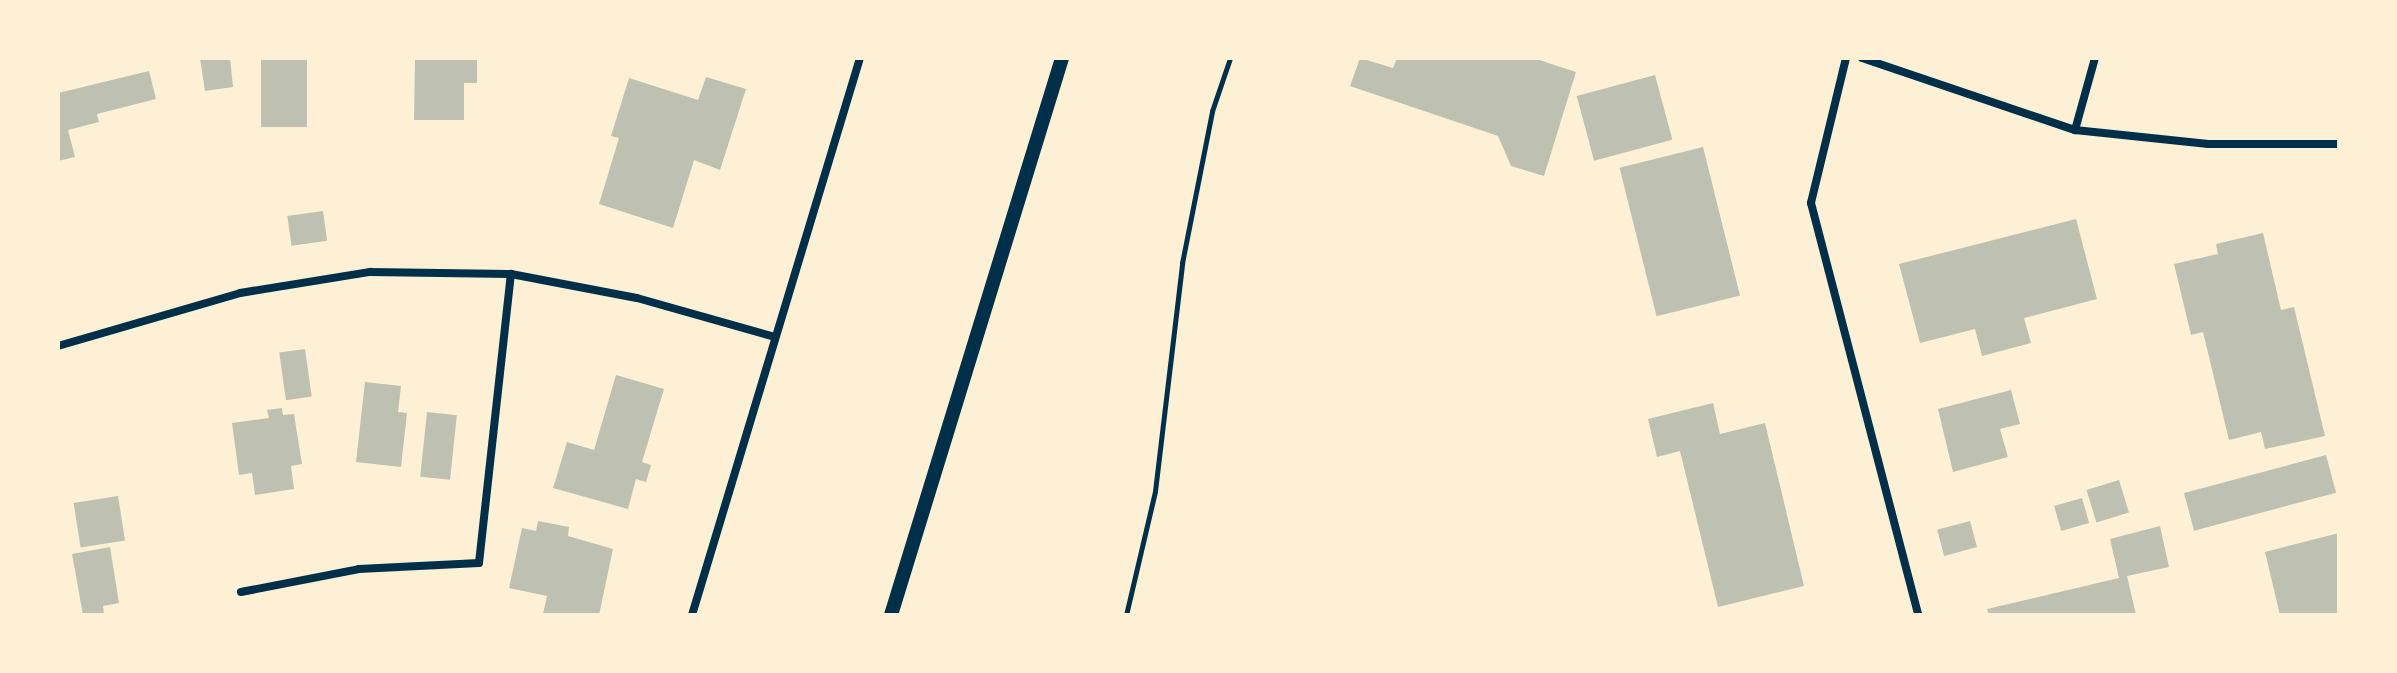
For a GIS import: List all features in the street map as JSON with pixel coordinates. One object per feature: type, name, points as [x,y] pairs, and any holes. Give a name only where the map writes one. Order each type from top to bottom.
[{"type":"street","points":[[692,615],[860,58]]},
{"type":"street","points":[[891,615],[1062,58]]},
{"type":"street","points":[[1846,58],[1811,203],[1918,615]]},
{"type":"street","points":[[1862,58],[2075,130],[2208,144],[2339,144]]},
{"type":"street","points":[[2075,130],[2095,58]]},
{"type":"street","points":[[58,346],[240,293],[370,272],[511,274],[637,298],[775,337]]},
{"type":"street","points":[[241,592],[359,569],[479,563],[511,274]]},
{"type":"path","points":[[1126,615],[1155,491],[1182,263],[1212,111],[1230,58]]},
{"type":"building","points":[[200,58],[230,58],[233,87],[205,91]]},
{"type":"building","points":[[261,58],[307,58],[307,127],[261,127]]},
{"type":"building","points":[[415,58],[477,58],[477,83],[464,83],[464,120],[414,120]]},
{"type":"building","points":[[1360,58],[1393,68],[1397,58],[1533,58],[1576,72],[1544,176],[1511,166],[1498,136],[1350,86]]},
{"type":"building","points":[[149,71],[156,99],[97,114],[99,122],[68,130],[75,157],[58,161],[58,93]]},
{"type":"building","points":[[1655,75],[1672,140],[1594,161],[1577,96]]},
{"type":"building","points":[[706,77],[746,89],[720,170],[694,160],[673,228],[599,204],[619,138],[611,136],[629,78],[698,100]]},
{"type":"building","points":[[1703,147],[1740,295],[1657,316],[1620,168]]},
{"type":"building","points":[[323,211],[327,241],[292,246],[287,216]]},
{"type":"building","points":[[2076,219],[2097,299],[2024,318],[2031,343],[1982,356],[1975,329],[1920,343],[1899,264]]},
{"type":"building","points":[[2263,233],[2281,310],[2294,307],[2325,436],[2265,449],[2261,432],[2229,440],[2203,332],[2191,335],[2174,264],[2218,254],[2216,244]]},
{"type":"building","points":[[305,349],[312,397],[286,400],[279,353]]},
{"type":"building","points":[[616,375],[664,389],[642,462],[651,465],[646,482],[636,479],[628,509],[553,488],[567,442],[594,450]]},
{"type":"building","points":[[365,382],[401,386],[398,412],[407,413],[401,467],[356,462]]},
{"type":"building","points":[[2011,390],[2020,424],[2000,429],[2008,457],[1953,472],[1938,409]]},
{"type":"building","points":[[1713,403],[1720,434],[1765,423],[1804,586],[1718,607],[1680,451],[1657,457],[1648,419]]},
{"type":"building","points":[[282,408],[283,415],[294,414],[302,464],[291,466],[294,489],[255,495],[252,473],[239,475],[232,423],[269,418],[267,410]]},
{"type":"building","points":[[427,412],[457,415],[450,480],[420,477]]},
{"type":"building","points":[[2326,455],[2336,493],[2194,531],[2184,493]]},
{"type":"building","points":[[2119,480],[2129,513],[2096,522],[2086,490]]},
{"type":"building","points":[[118,496],[125,540],[81,547],[74,503]]},
{"type":"building","points":[[2082,498],[2089,523],[2061,531],[2054,506]]},
{"type":"building","points":[[538,521],[569,527],[568,536],[613,549],[599,615],[543,614],[547,596],[509,588],[522,528],[536,531]]},
{"type":"building","points":[[1970,521],[1977,547],[1944,556],[1937,530]]},
{"type":"building","points":[[2160,526],[2169,567],[2127,576],[2136,615],[1989,615],[1987,609],[2119,578],[2110,539]]},
{"type":"building","points":[[2339,533],[2339,615],[2280,615],[2265,552]]},
{"type":"building","points":[[110,547],[119,603],[103,606],[104,614],[83,615],[72,554]]}]
